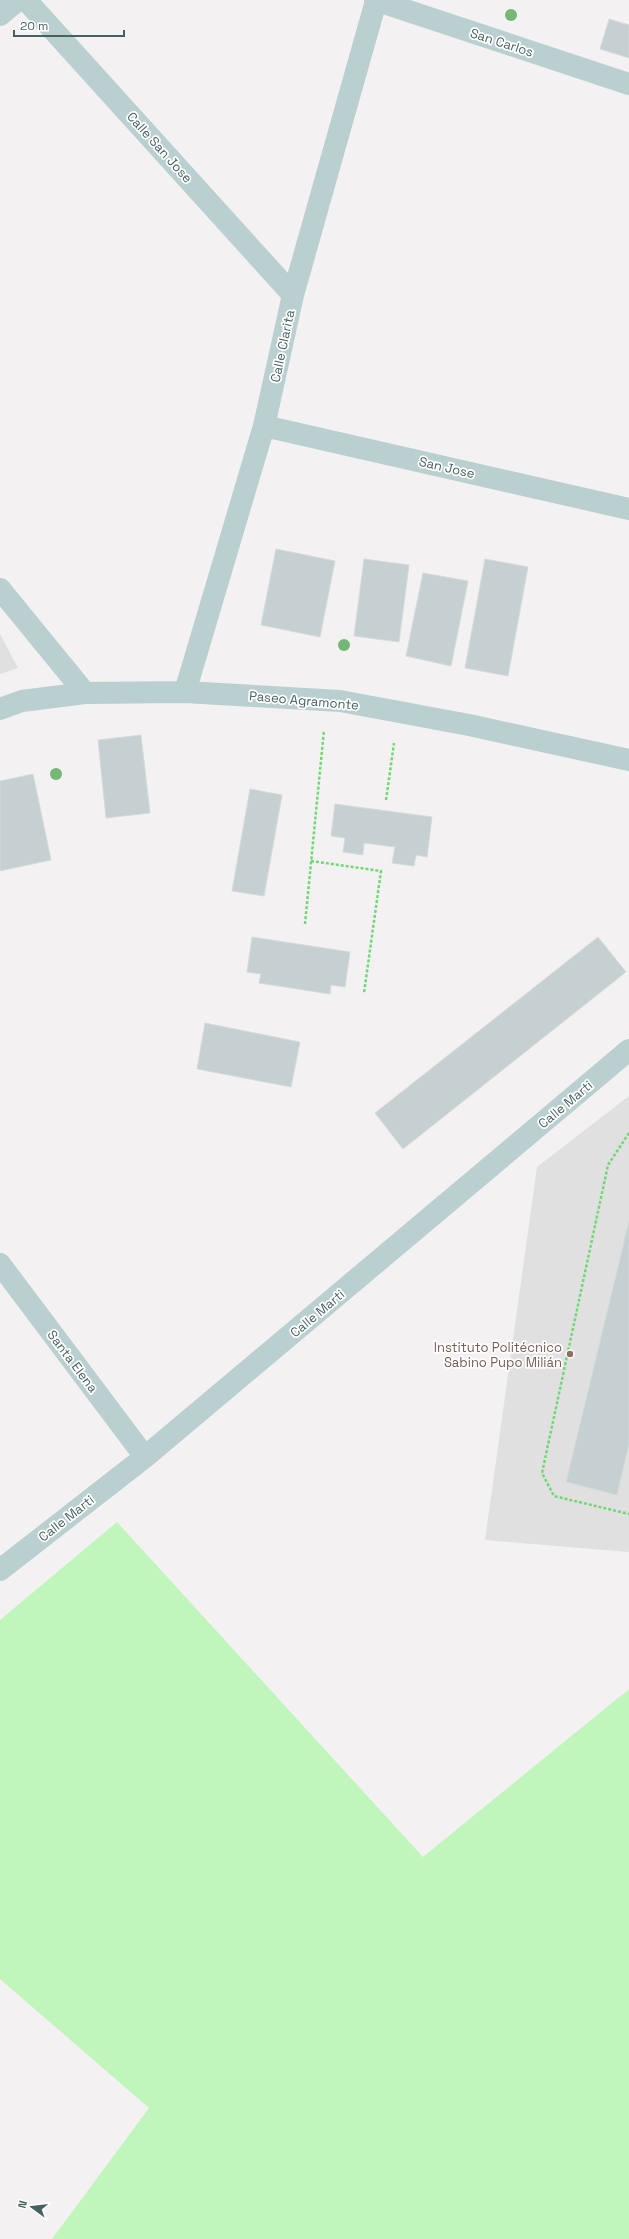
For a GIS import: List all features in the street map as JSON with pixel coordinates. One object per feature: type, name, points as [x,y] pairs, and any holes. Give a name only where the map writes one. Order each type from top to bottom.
[{"type":"street","points":[[0,15],[18,0]]},
{"type":"street","name":"Calle San Jose","points":[[26,0],[293,295]]},
{"type":"street","name":"Calle Clarita","points":[[185,692],[264,426],[293,295],[376,0]]},
{"type":"street","name":"San Carlos","points":[[376,0],[629,84]]},
{"type":"street","name":"San Jose","points":[[264,426],[629,509]]},
{"type":"street","points":[[0,589],[85,693]]},
{"type":"street","name":"Paseo Agramonte","points":[[0,709],[22,701],[85,693],[185,692],[326,700],[469,725],[629,760]]},
{"type":"street","name":"Calle Marti","points":[[0,1570],[145,1457],[629,1050]]},
{"type":"street","name":"Santa Elena","points":[[0,1264],[145,1457]]},
{"type":"path","points":[[305,924],[326,700]]},
{"type":"path","points":[[386,800],[398,712]]},
{"type":"path","points":[[311,861],[381,871],[364,993]]},
{"type":"path","points":[[629,1134],[608,1165],[542,1472],[554,1496],[629,1514]]},
{"type":"shaded area","points":[[0,634],[18,668],[0,674]]},
{"type":"shaded area","name":"Instituto Politécnico Sabino Pupo Milián","points":[[629,1096],[629,1552],[485,1540],[537,1167]]},
{"type":"green space","points":[[117,1522],[423,1857],[629,1689],[629,2239],[52,2239],[149,2108],[0,1979],[0,1620]]},
{"type":"building","points":[[609,19],[629,25],[629,58],[600,49]]},
{"type":"building","points":[[276,549],[335,561],[320,637],[261,625]]},
{"type":"building","points":[[364,559],[409,565],[399,642],[354,636]]},
{"type":"building","points":[[485,559],[528,567],[508,676],[465,668]]},
{"type":"building","points":[[423,573],[468,581],[451,666],[406,656]]},
{"type":"building","points":[[141,735],[150,813],[106,818],[98,740]]},
{"type":"building","points":[[33,774],[51,860],[0,871],[0,781]]},
{"type":"building","points":[[250,789],[282,795],[264,896],[232,891]]},
{"type":"building","points":[[335,804],[432,817],[427,857],[416,855],[414,866],[392,863],[395,847],[364,843],[363,855],[343,852],[345,838],[331,836]]},
{"type":"building","points":[[252,937],[350,952],[345,987],[331,985],[330,994],[259,983],[261,974],[247,972]]},
{"type":"building","points":[[598,937],[626,972],[403,1149],[375,1113]]},
{"type":"building","points":[[205,1023],[300,1042],[291,1087],[197,1069]]},
{"type":"building","points":[[629,1221],[629,1445],[617,1495],[566,1482]]},
{"type":"place","name":"Instituto Politécnico Sabino Pupo Milián","points":[[570,1354]]}]
